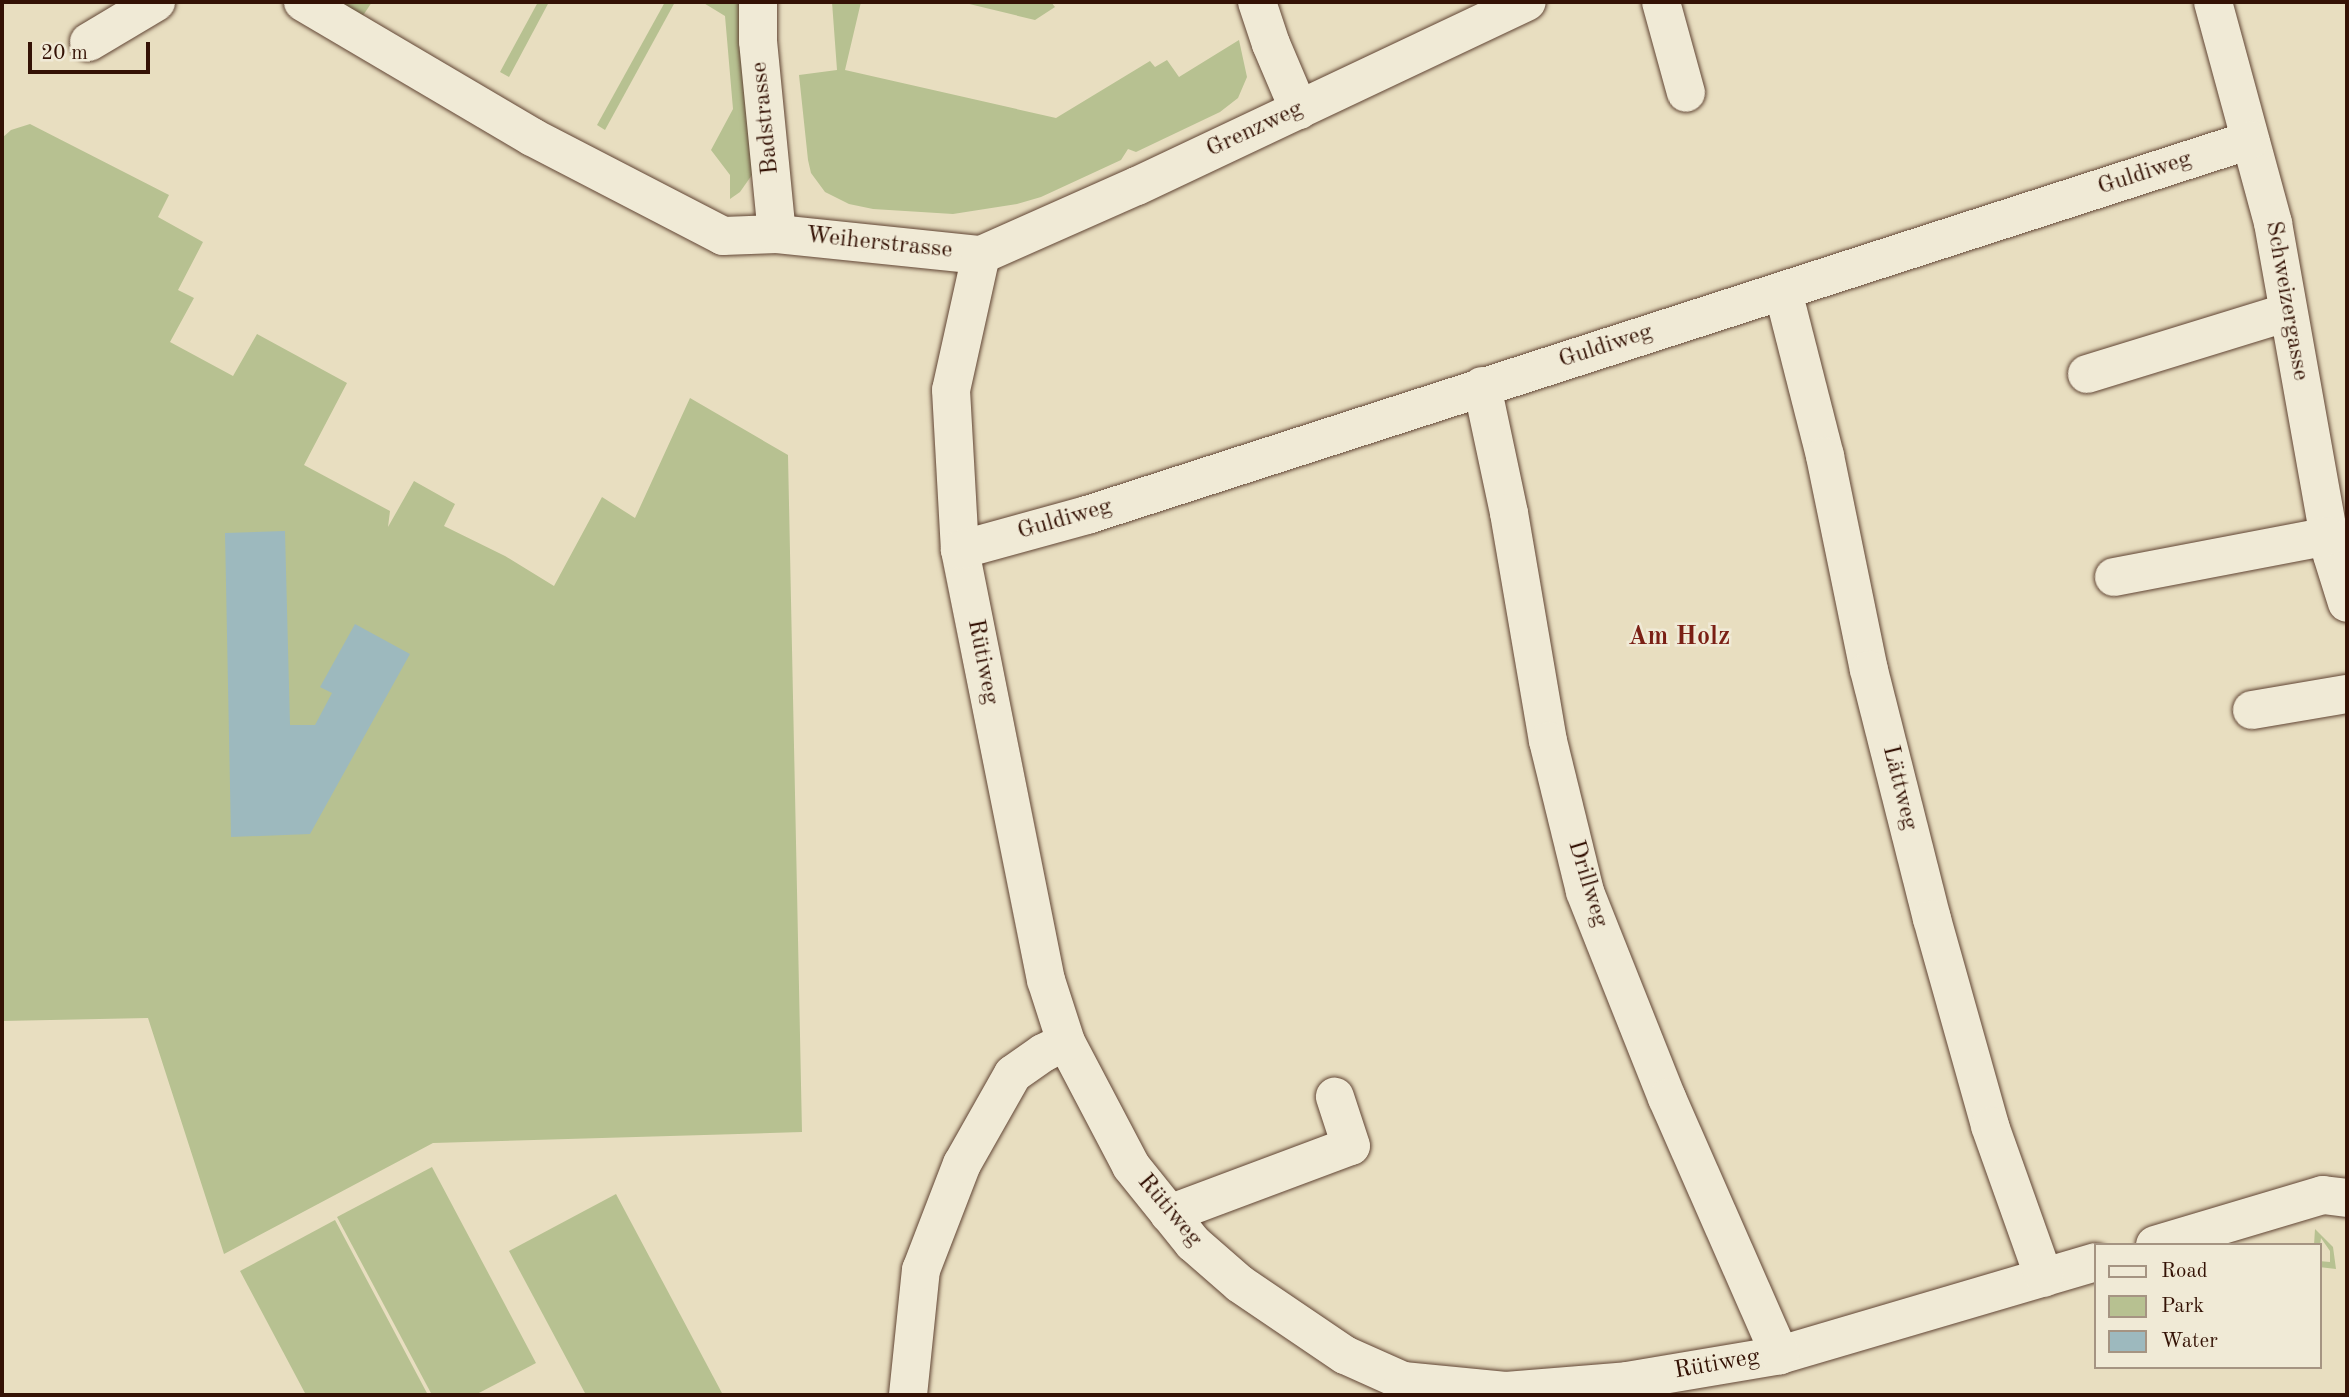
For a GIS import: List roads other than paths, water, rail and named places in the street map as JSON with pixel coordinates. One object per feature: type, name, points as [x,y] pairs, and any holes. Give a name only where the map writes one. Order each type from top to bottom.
[{"type":"street","points":[[89,43],[156,2]]},
{"type":"street","name":"Weiherstrasse","points":[[303,2],[532,137],[723,236],[777,234],[981,255]]},
{"type":"street","name":"Badstrasse","points":[[758,2],[777,234]]},
{"type":"street","points":[[1257,2],[1271,44],[1299,110]]},
{"type":"street","name":"Grenzweg","points":[[981,255],[1299,110],[1527,2]]},
{"type":"street","points":[[1661,2],[1686,93]]},
{"type":"street","name":"Schweizergasse","points":[[2213,2],[2273,223],[2328,536],[2347,603]]},
{"type":"street","name":"Guldiweg","points":[[960,551],[1087,515],[2250,139]]},
{"type":"street","name":"Rütiweg","points":[[981,255],[951,390],[960,551],[1046,980],[1066,1042],[1131,1166],[1193,1243],[1240,1284],[1396,1388],[1506,1391],[1626,1388],[1780,1354],[2094,1262]]},
{"type":"street","name":"Lättweg","points":[[1783,291],[1825,456],[1869,670],[1932,919],[1990,1126],[2044,1278]]},
{"type":"street","points":[[2087,374],[2288,312]]},
{"type":"street","name":"Drillweg","points":[[1482,386],[1509,513],[1548,741],[1585,892],[1667,1098],[1780,1354]]},
{"type":"street","points":[[2114,577],[2328,536]]},
{"type":"street","points":[[2252,710],[2347,694]]},
{"type":"street","points":[[908,1395],[921,1270],[962,1164],[1013,1073],[1066,1042]]},
{"type":"street","points":[[1169,1214],[1351,1146],[1335,1097]]},
{"type":"street","points":[[2162,1243],[2323,1195],[2347,1198]]},
{"type":"water","points":[[285,531],[290,725],[315,725],[332,693],[320,687],[355,624],[410,654],[310,834],[231,837],[225,533]]},
{"type":"district","name":"Am Holz","points":[[1679,638]]}]
